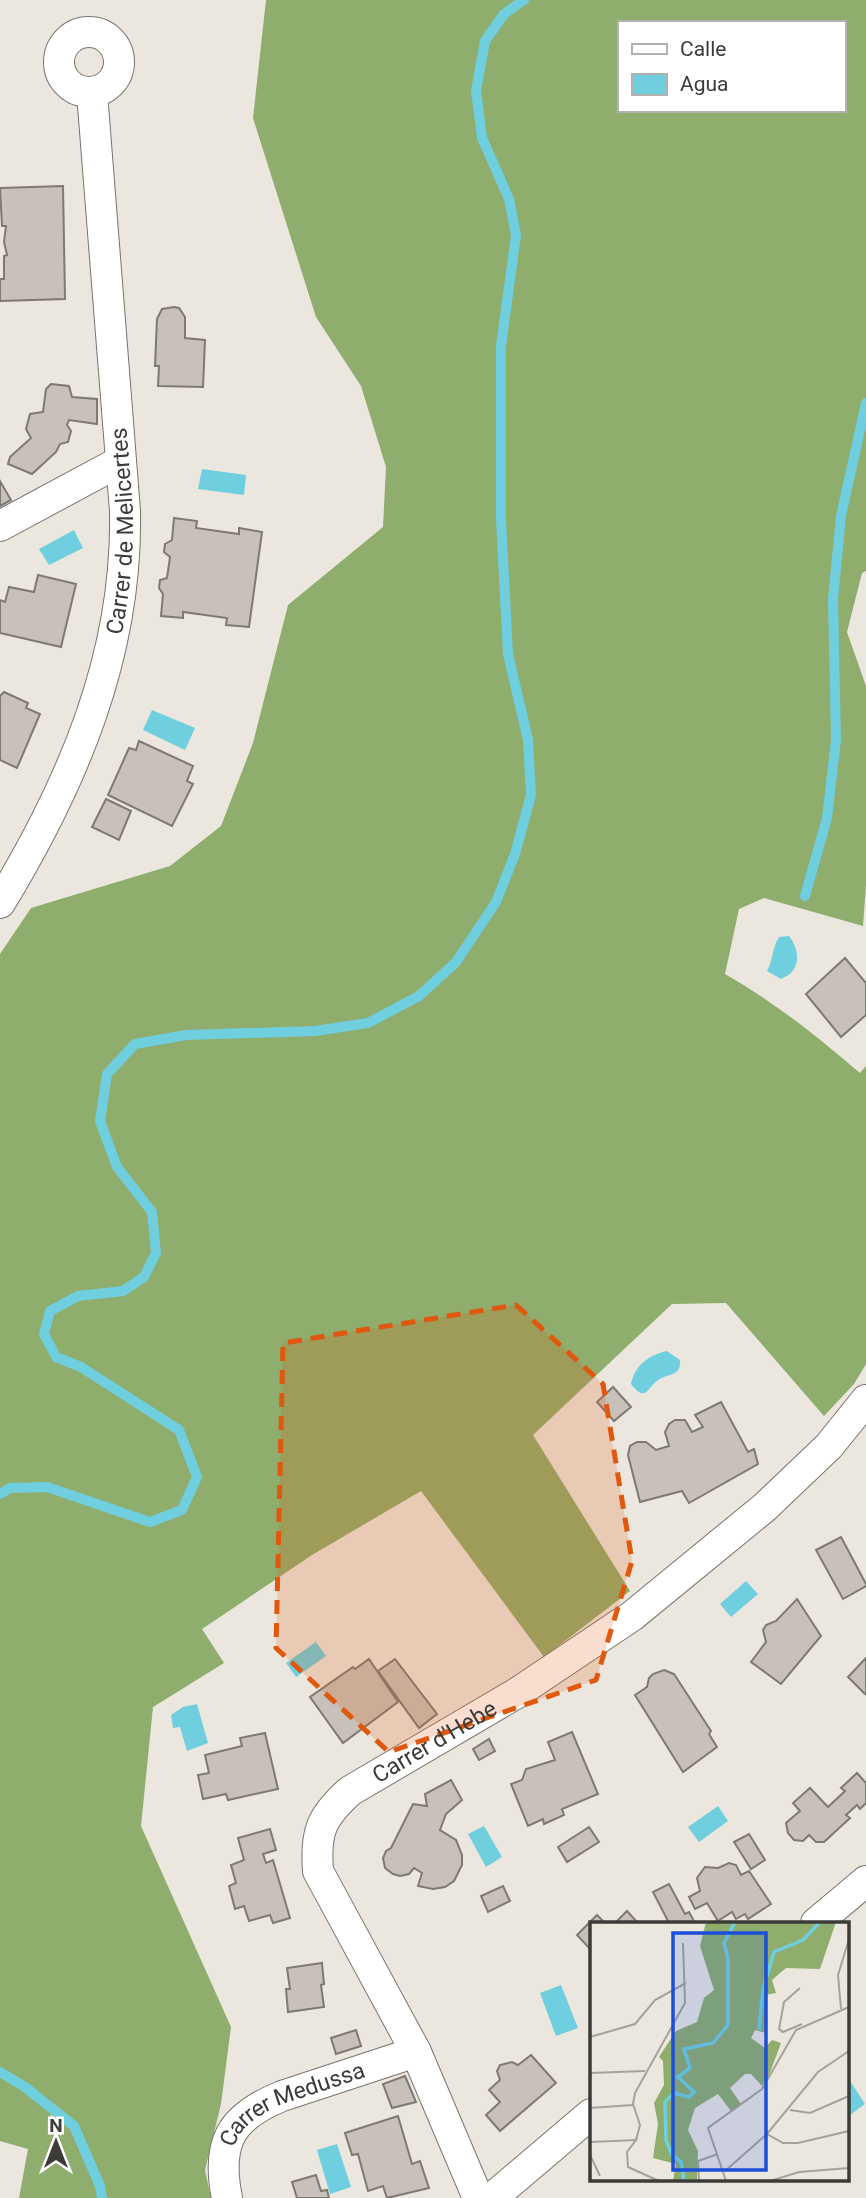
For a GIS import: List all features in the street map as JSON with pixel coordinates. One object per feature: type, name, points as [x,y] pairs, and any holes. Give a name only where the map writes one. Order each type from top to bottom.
[{"type":"street","name":"Carrer de Melicertes","points":[[0,903],[64,785],[91,718],[111,650],[122,580],[125,530],[92,93]]},
{"type":"street","points":[[0,526],[119,462]]},
{"type":"street","name":"Carrer d'Hebe","points":[[478,2198],[416,2052],[318,1871],[317,1842],[321,1826],[327,1814],[350,1791],[517,1693],[632,1616],[774,1499],[830,1446],[866,1400]]},
{"type":"street","points":[[817,1922],[866,1881]]},
{"type":"street","name":"Carrer Medussa","points":[[227,2198],[223,2171],[224,2146],[237,2123],[249,2113],[294,2091],[416,2052]]},
{"type":"street","points":[[492,2198],[590,2115]]},
{"type":"highlighted area","points":[[516,1305],[603,1384],[632,1561],[596,1680],[389,1752],[276,1648],[283,1343]]},
{"type":"green space","points":[[266,0],[866,0],[866,571],[862,573],[847,632],[866,686],[866,885],[863,926],[764,898],[739,909],[725,974],[795,1020],[860,1073],[866,1066],[866,1364],[854,1384],[824,1416],[726,1303],[672,1304],[533,1435],[630,1591],[544,1657],[421,1491],[312,1555],[202,1629],[224,1663],[153,1707],[141,1826],[231,2027],[221,2104],[205,2170],[211,2198],[19,2198],[28,2149],[0,2141],[0,954],[31,908],[170,866],[221,826],[253,743],[288,605],[383,527],[386,467],[361,386],[316,317],[253,118]]},
{"type":"water","points":[[202,469],[246,475],[244,495],[198,489]]},
{"type":"water","points":[[74,530],[83,548],[49,565],[39,549]]},
{"type":"water","points":[[152,710],[195,728],[185,750],[143,730]]},
{"type":"water","points":[[789,936],[796,948],[797,960],[788,976],[781,979],[767,971],[779,937]]},
{"type":"water","points":[[667,1351],[680,1360],[678,1370],[661,1378],[646,1392],[640,1393],[631,1384],[639,1366],[654,1355]]},
{"type":"water","points":[[746,1581],[758,1594],[731,1617],[720,1604]]},
{"type":"water","points":[[316,1642],[326,1656],[296,1677],[286,1663]]},
{"type":"water","points":[[197,1704],[208,1743],[187,1751],[180,1727],[173,1728],[171,1715],[183,1707]]},
{"type":"water","points":[[718,1806],[728,1821],[699,1842],[688,1827]]},
{"type":"water","points":[[484,1826],[502,1857],[486,1867],[468,1834]]},
{"type":"water","points":[[561,1985],[578,2028],[556,2036],[540,1993]]},
{"type":"water","points":[[848,2078],[865,2104],[850,2115],[848,2111]]},
{"type":"water","points":[[337,2144],[351,2187],[330,2194],[317,2150]]},
{"type":"building","points":[[63,186],[65,299],[0,301],[0,279],[4,279],[4,256],[7,255],[0,188]]},
{"type":"building","points":[[179,308],[185,317],[185,338],[205,340],[203,387],[158,386],[159,366],[155,366],[157,319],[162,309]]},
{"type":"building","points":[[51,384],[69,386],[72,397],[97,399],[97,424],[69,420],[67,425],[71,431],[68,442],[60,444],[56,452],[32,474],[8,464],[10,457],[31,438],[26,429],[30,414],[43,412],[46,389]]},
{"type":"building","points":[[0,481],[11,500],[0,506]]},
{"type":"building","points":[[174,518],[197,521],[196,528],[239,534],[239,528],[262,532],[249,627],[226,625],[227,618],[183,612],[183,618],[161,616],[163,594],[159,588],[160,580],[167,578],[170,557],[164,552],[165,544],[172,540]]},
{"type":"building","points":[[38,575],[76,584],[61,647],[0,633],[0,600],[5,602],[9,587],[34,592]]},
{"type":"building","points":[[4,692],[28,703],[26,708],[40,714],[17,768],[0,760],[0,696]]},
{"type":"building","points":[[139,741],[193,766],[187,781],[193,784],[172,826],[108,795],[129,748],[136,750]]},
{"type":"building","points":[[106,799],[131,811],[119,840],[92,827]]},
{"type":"building","points":[[845,958],[866,983],[866,1015],[841,1037],[806,994]]},
{"type":"building","points":[[613,1387],[631,1407],[614,1421],[597,1402]]},
{"type":"building","points":[[721,1402],[748,1452],[754,1449],[758,1464],[689,1503],[682,1491],[640,1502],[628,1455],[630,1446],[637,1442],[646,1442],[656,1450],[669,1446],[665,1432],[669,1424],[675,1420],[685,1420],[692,1432],[703,1427],[695,1415]]},
{"type":"building","points":[[841,1537],[866,1584],[843,1599],[816,1550]]},
{"type":"building","points":[[797,1599],[821,1636],[781,1684],[751,1662],[766,1642],[763,1630],[766,1625],[776,1621]]},
{"type":"building","points":[[866,1658],[866,1693],[865,1694],[848,1677]]},
{"type":"building","points":[[369,1659],[398,1702],[343,1743],[310,1697]]},
{"type":"building","points":[[395,1659],[437,1714],[419,1728],[378,1671]]},
{"type":"building","points":[[664,1670],[674,1674],[711,1731],[709,1734],[717,1747],[683,1772],[635,1695],[647,1687],[653,1674]]},
{"type":"building","points":[[572,1732],[598,1794],[562,1809],[564,1815],[544,1824],[543,1819],[528,1826],[511,1784],[522,1780],[526,1769],[555,1760],[548,1742]]},
{"type":"building","points":[[265,1733],[278,1789],[228,1800],[226,1794],[203,1799],[198,1775],[209,1773],[205,1755],[242,1746],[240,1738]]},
{"type":"building","points":[[489,1739],[495,1751],[479,1760],[473,1749]]},
{"type":"building","points":[[857,1773],[866,1783],[866,1803],[860,1809],[857,1805],[846,1815],[850,1818],[824,1842],[816,1842],[809,1835],[803,1841],[794,1840],[788,1833],[786,1823],[800,1811],[793,1803],[810,1788],[828,1807],[845,1791],[841,1788]]},
{"type":"building","points":[[451,1780],[462,1800],[446,1814],[440,1830],[456,1840],[462,1855],[462,1865],[454,1881],[445,1887],[433,1889],[418,1886],[422,1873],[414,1868],[409,1874],[393,1874],[385,1868],[383,1858],[391,1848],[413,1804],[427,1806],[425,1794]]},
{"type":"building","points":[[589,1827],[599,1842],[567,1862],[558,1847]]},
{"type":"building","points":[[270,1829],[276,1850],[263,1854],[266,1863],[273,1860],[290,1918],[273,1923],[270,1915],[249,1921],[244,1906],[235,1909],[229,1886],[236,1883],[231,1865],[244,1860],[238,1838]]},
{"type":"building","points":[[749,1834],[765,1860],[751,1869],[734,1842]]},
{"type":"building","points":[[729,1863],[736,1865],[741,1875],[749,1871],[771,1904],[748,1919],[745,1914],[736,1919],[732,1912],[718,1921],[707,1903],[695,1909],[689,1897],[700,1891],[697,1878],[705,1867],[718,1868]]},
{"type":"building","points":[[669,1884],[685,1914],[689,1912],[694,1922],[668,1922],[653,1892]]},
{"type":"building","points":[[503,1886],[510,1901],[488,1912],[481,1896]]},
{"type":"building","points":[[627,1911],[637,1922],[616,1922]]},
{"type":"building","points":[[597,1915],[604,1922],[590,1922]]},
{"type":"building","points":[[590,1922],[590,1949],[577,1935]]},
{"type":"building","points":[[322,1963],[324,2007],[288,2012],[286,1989],[290,1989],[287,1968]]},
{"type":"building","points":[[356,2030],[361,2046],[336,2054],[331,2038]]},
{"type":"building","points":[[531,2055],[556,2083],[500,2131],[486,2115],[500,2102],[489,2090],[500,2080],[497,2071],[500,2065],[512,2062],[518,2065]]},
{"type":"building","points":[[405,2076],[416,2102],[392,2108],[383,2084]]},
{"type":"building","points":[[398,2116],[412,2164],[420,2161],[429,2188],[387,2198],[383,2186],[368,2191],[358,2154],[352,2155],[345,2133]]},
{"type":"building","points":[[316,2175],[321,2191],[327,2190],[329,2198],[297,2198],[292,2182]]},
{"type":"waterway","points":[[0,1494],[10,1488],[47,1487],[150,1522],[182,1510],[197,1477],[179,1430],[81,1367],[56,1357],[44,1334],[50,1311],[78,1296],[123,1291],[144,1277],[156,1253],[152,1212],[117,1167],[100,1121],[107,1074],[135,1044],[186,1035],[315,1031],[368,1023],[419,996],[456,962],[496,902],[515,854],[531,795],[528,740],[508,654],[501,520],[501,346],[516,235],[509,199],[482,138],[476,91],[485,41],[504,14],[524,0]]},
{"type":"waterway","points":[[805,896],[827,818],[836,740],[833,599],[841,516],[866,403]]},
{"type":"waterway","points":[[0,2072],[25,2087],[74,2126],[100,2186],[102,2198]]}]
